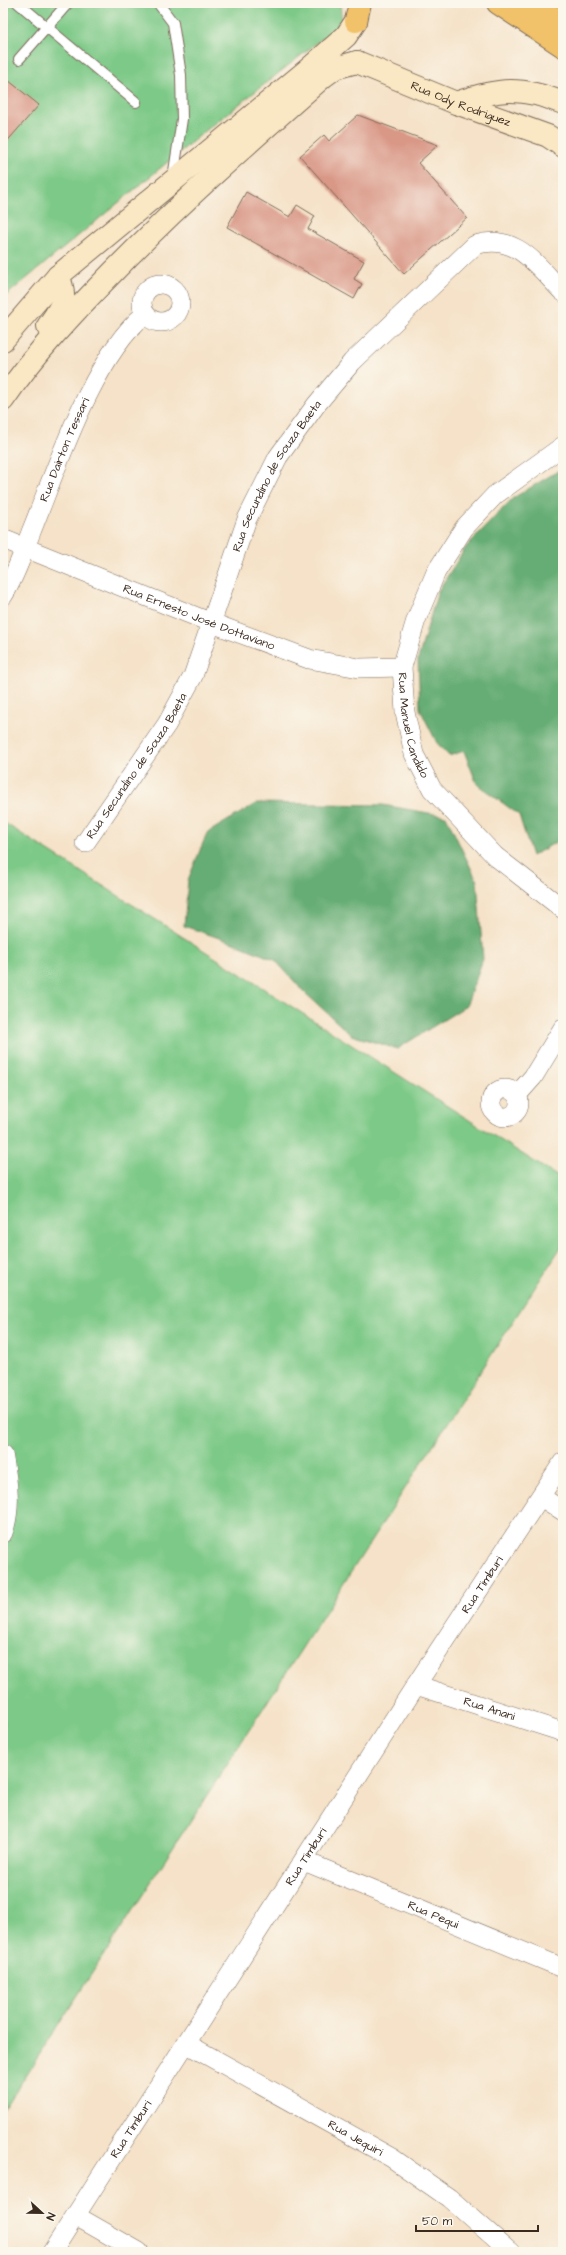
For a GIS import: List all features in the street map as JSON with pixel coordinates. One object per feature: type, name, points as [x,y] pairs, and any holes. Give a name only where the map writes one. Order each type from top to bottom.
[{"type":"highway","points":[[498,3],[563,46]]},
{"type":"highway","points":[[515,3],[563,20]]},
{"type":"main road","points":[[3,340],[58,276],[329,51],[346,36],[358,12]]},
{"type":"main road","points":[[3,400],[22,372],[52,334],[177,208],[324,76],[335,68],[358,62],[351,51],[358,12]]},
{"type":"main road","name":"Rua Ody Rodriguez","points":[[358,62],[456,103],[548,136],[563,146]]},
{"type":"main road","points":[[456,103],[485,92],[513,90],[538,93],[563,103]]},
{"type":"main road","points":[[22,372],[31,350],[59,310],[63,300],[64,290],[58,276]]},
{"type":"street","name":"Rua Secundino de Souza Baeta","points":[[85,842],[167,724],[193,676],[247,519],[278,457],[316,405],[352,362],[475,244],[488,240],[512,244],[563,292]]},
{"type":"street","name":"Rua Dairton Tessari","points":[[3,596],[25,549],[64,451],[92,388],[114,348],[133,324],[146,314]]},
{"type":"street","name":"Rua Manuel Candido","points":[[563,446],[495,495],[464,528],[436,572],[416,620],[402,667],[405,712],[414,754],[432,789],[495,856],[563,909]]},
{"type":"street","name":"Rua Ernesto José Dottaviano","points":[[3,539],[212,623],[309,659],[359,668],[402,667]]},
{"type":"street","points":[[517,1095],[532,1077],[563,1028]]},
{"type":"street","points":[[3,1454],[8,1480],[8,1518],[3,1533]]},
{"type":"street","name":"Rua Timburi","points":[[52,2252],[187,2044],[416,1685],[563,1462]]},
{"type":"street","points":[[541,1497],[563,1511]]},
{"type":"street","name":"Rua Anani","points":[[416,1685],[563,1732]]},
{"type":"street","name":"Rua Pequi","points":[[304,1861],[563,1968]]},
{"type":"street","name":"Rua Jequiri","points":[[187,2044],[392,2158],[449,2198],[511,2252]]},
{"type":"street","points":[[76,2216],[139,2252]]},
{"type":"lane","points":[[18,3],[136,102]]},
{"type":"lane","points":[[19,59],[68,3]]},
{"type":"lane","points":[[158,3],[173,23],[181,75],[182,119],[173,182]]},
{"type":"green space","points":[[3,3],[340,3],[342,23],[204,132],[3,298]]},
{"type":"green space","points":[[563,468],[563,838],[532,856],[519,815],[477,784],[464,751],[449,756],[437,743],[420,709],[418,659],[438,591],[466,547],[513,498]]},
{"type":"green space","points":[[257,803],[383,805],[446,816],[477,881],[483,959],[466,1006],[397,1049],[351,1035],[303,991],[275,960],[231,942],[184,926],[188,880],[207,833]]},
{"type":"green space","points":[[3,822],[563,1180],[563,1244],[3,2111]]},
{"type":"building","points":[[3,76],[39,105],[3,146]]},
{"type":"building","points":[[358,115],[438,145],[418,163],[467,218],[404,274],[300,156],[324,135],[329,141]]},
{"type":"building","points":[[246,192],[290,217],[297,205],[315,216],[308,229],[364,261],[354,279],[362,284],[354,299],[227,227]]}]
